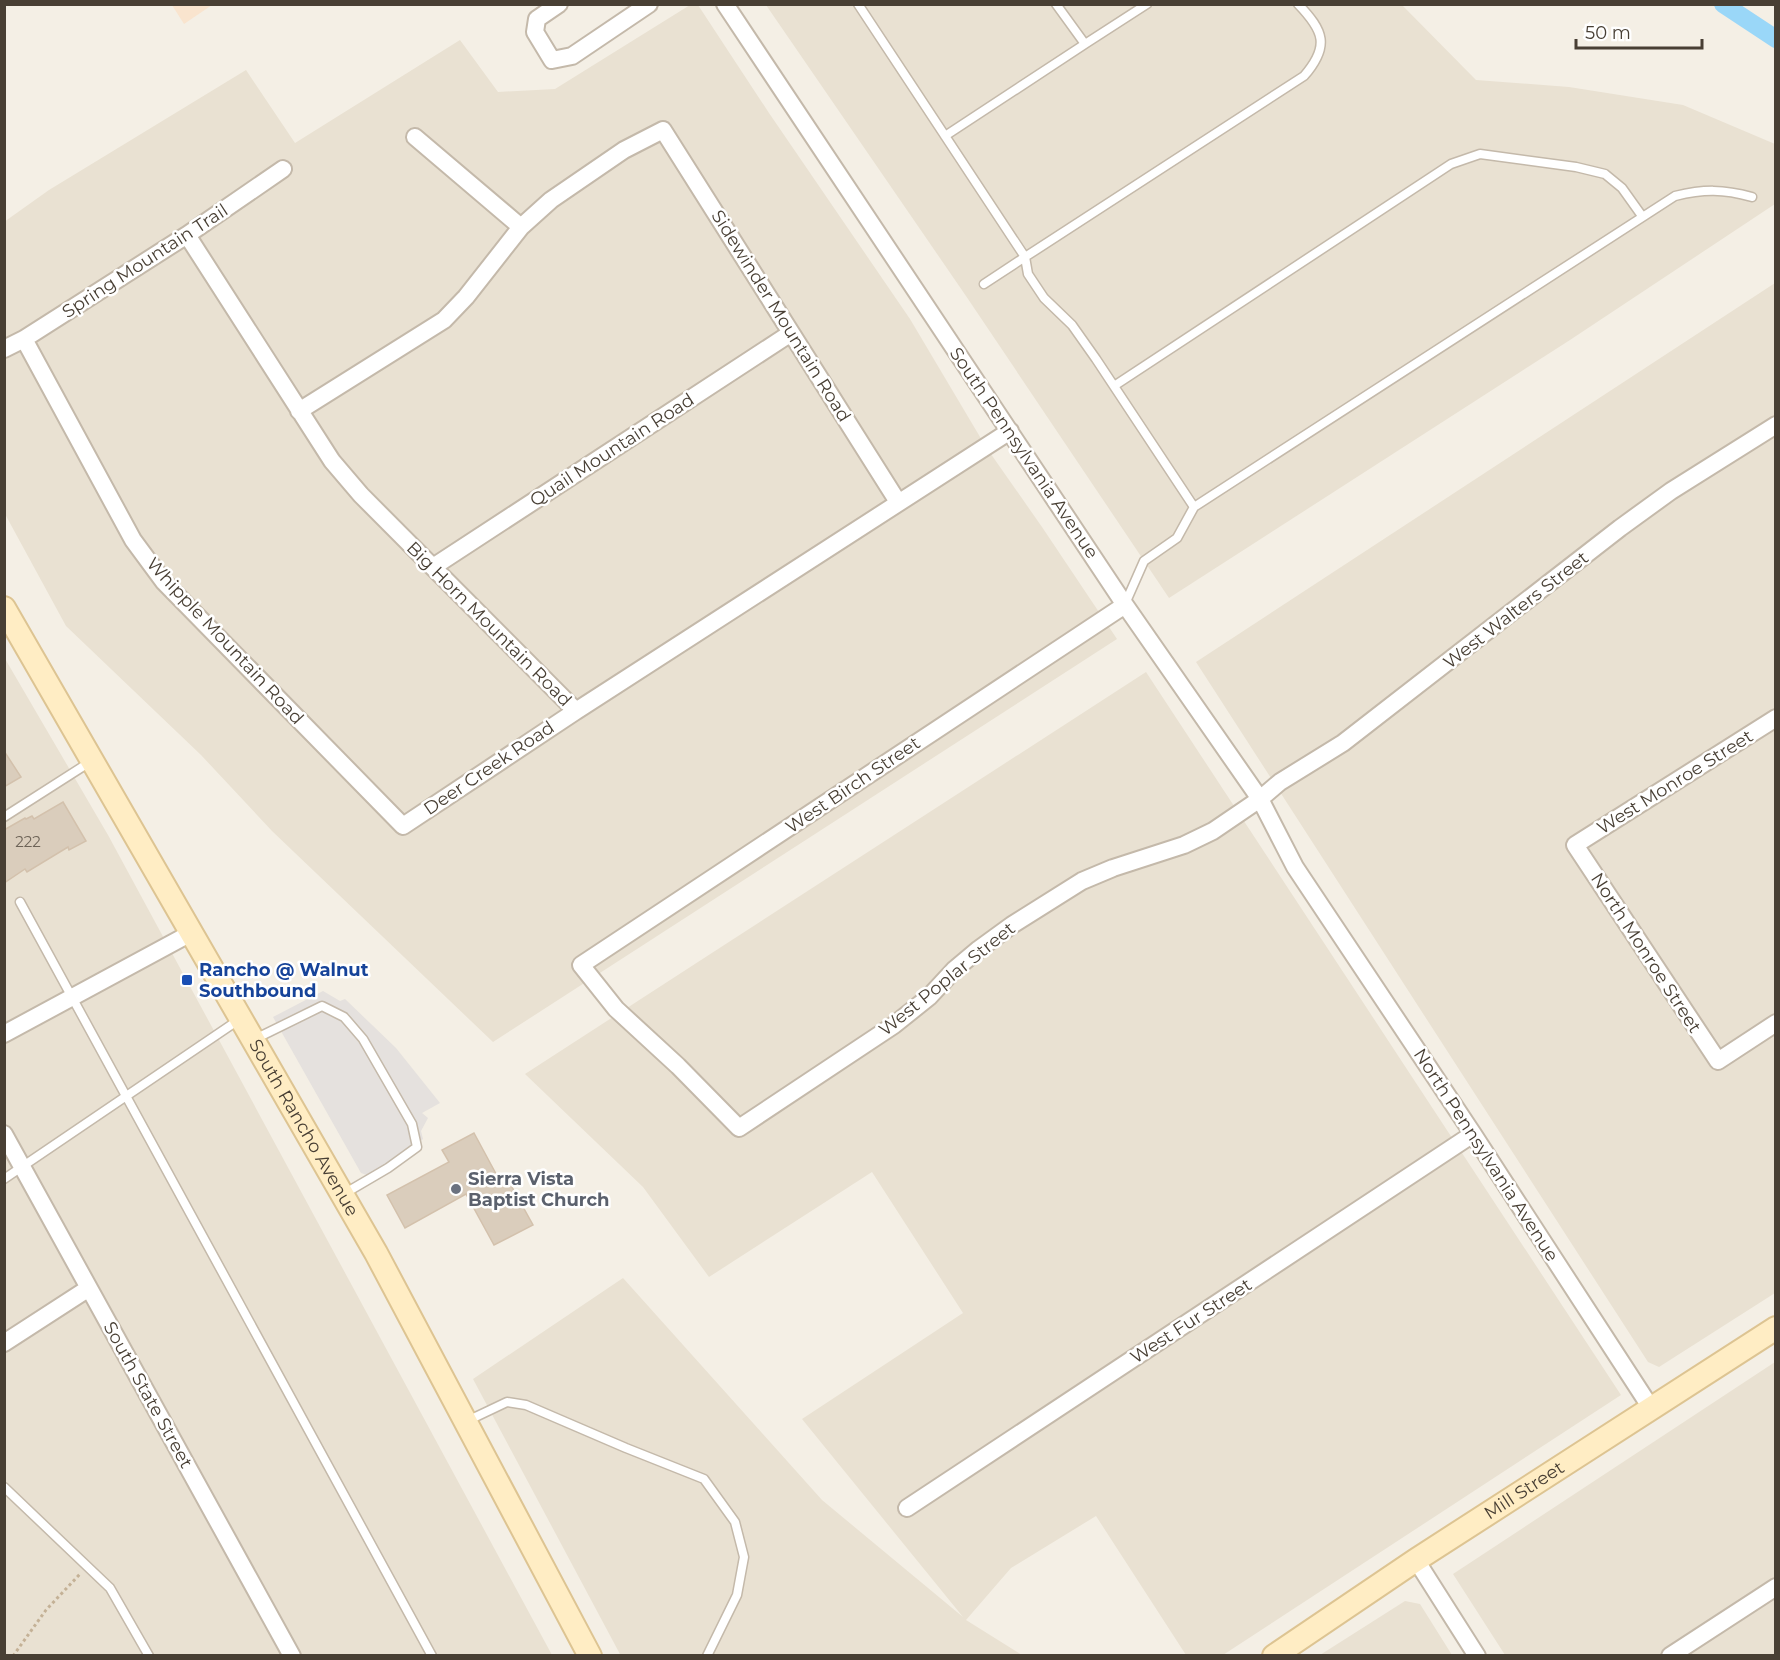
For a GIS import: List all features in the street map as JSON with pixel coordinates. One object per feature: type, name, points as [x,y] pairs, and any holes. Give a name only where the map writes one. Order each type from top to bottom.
[{"type":"street","points":[[559,4],[537,19],[535,33],[552,60],[572,56],[649,4]]},
{"type":"street","name":"South Pennsylvania Avenue","points":[[725,4],[1125,605],[1260,799],[1296,867],[1319,903]]},
{"type":"street","name":"Sidewinder Mountain Road","points":[[521,226],[551,200],[593,170],[624,150],[663,130],[898,502]]},
{"type":"street","points":[[299,411],[444,320],[466,297],[521,226],[415,137]]},
{"type":"street","name":"Spring Mountain Trail","points":[[4,349],[24,339],[187,235],[284,169]]},
{"type":"street","name":"Big Horn Mountain Road","points":[[187,235],[332,461],[361,495],[576,711],[1010,431]]},
{"type":"street","name":"Quail Mountain Road","points":[[433,567],[791,333]]},
{"type":"street","name":"Whipple Mountain Road","points":[[24,339],[133,540],[164,582],[403,826]]},
{"type":"street","name":"West Walters Street","points":[[1260,799],[1280,782],[1343,743],[1671,491],[1776,425]]},
{"type":"street","name":"West Birch Street","points":[[739,1128],[678,1066],[616,1009],[581,965],[1125,605]]},
{"type":"street","name":"South Rancho Avenue","points":[[4,608],[376,1253],[590,1656]]},
{"type":"street","name":"Deer Creek Road","points":[[403,826],[576,711]]},
{"type":"street","name":"West Monroe Street","points":[[1575,845],[1776,718]]},
{"type":"street","name":"West Poplar Street","points":[[739,1128],[894,1025],[929,998],[954,970],[979,949],[1082,880],[1184,845],[1213,831],[1260,799]]},
{"type":"street","name":"North Monroe Street","points":[[1575,845],[1718,1061],[1776,1023]]},
{"type":"street","name":"North Pennsylvania Avenue","points":[[1319,903],[1651,1408]]},
{"type":"street","points":[[4,1034],[191,933]]},
{"type":"street","name":"South State Street","points":[[4,1134],[292,1656]]},
{"type":"street","name":"West Fur Street","points":[[907,1508],[1473,1134]]},
{"type":"street","points":[[4,1343],[88,1288]]},
{"type":"street","name":"Mill Street","points":[[1274,1656],[1416,1560],[1776,1328]]},
{"type":"street","points":[[1416,1560],[1477,1656]]},
{"type":"street","points":[[1670,1656],[1776,1587]]},
{"type":"lane","points":[[858,4],[1024,257],[1028,274],[1044,298],[1072,325],[1194,507]]},
{"type":"lane","points":[[1056,4],[1085,44]]},
{"type":"lane","points":[[945,136],[1147,4]]},
{"type":"lane","points":[[984,284],[1304,76],[1315,63],[1321,48],[1321,33],[1314,21],[1298,4]]},
{"type":"lane","points":[[1114,386],[1451,164],[1466,157],[1480,154],[1576,167],[1605,174],[1622,188],[1642,216]]},
{"type":"lane","points":[[1125,605],[1144,561],[1177,538],[1194,507],[1675,196],[1701,190],[1730,191],[1752,197]]},
{"type":"lane","points":[[4,817],[93,760]]},
{"type":"lane","points":[[20,902],[432,1656]]},
{"type":"lane","points":[[253,1040],[322,1006],[344,1017],[363,1039],[412,1124],[417,1147],[388,1168],[342,1195]]},
{"type":"lane","points":[[4,1179],[241,1019]]},
{"type":"lane","points":[[466,1422],[507,1402],[526,1405],[704,1479],[735,1522],[744,1557],[737,1595],[707,1656]]},
{"type":"lane","points":[[4,1487],[110,1588],[149,1656]]},
{"type":"path","points":[[13,1656],[46,1610],[87,1566]]},
{"type":"shaded area","points":[[172,5],[212,5],[184,24]]},
{"type":"shaded area","points":[[690,5],[698,5],[910,319],[986,447],[1117,639],[493,1042],[272,831],[201,755],[66,626],[5,514],[4,222],[49,190],[246,70],[295,143],[460,40],[498,92],[555,89]]},
{"type":"shaded area","points":[[766,5],[1402,5],[1476,80],[1569,87],[1683,105],[1775,144],[1775,204],[1570,340],[1169,598],[966,296]]},
{"type":"shaded area","points":[[1775,283],[1775,1293],[1659,1367],[1648,1362],[1196,662]]},
{"type":"shaded area","points":[[4,657],[108,835],[552,1655],[5,1655]]},
{"type":"shaded area","points":[[1146,672],[1621,1395],[1223,1655],[1186,1655],[1096,1516],[1011,1568],[966,1620],[1022,1655],[621,1656],[473,1379],[623,1278],[822,1500],[963,1617],[802,1419],[963,1313],[872,1172],[709,1277],[643,1187],[525,1074]]},
{"type":"shaded area","points":[[323,991],[340,1001],[345,999],[396,1048],[440,1103],[422,1113],[428,1118],[421,1131],[423,1139],[372,1177],[361,1173],[273,1017]]},
{"type":"shaded area","points":[[1775,1362],[1775,1655],[1505,1655],[1453,1574]]},
{"type":"shaded area","points":[[1405,1601],[1420,1604],[1452,1655],[1320,1655]]},
{"type":"building","points":[[4,751],[21,777],[4,787]]},
{"type":"building","points":[[63,802],[86,841],[69,850],[68,847],[27,872],[25,869],[4,883],[4,830],[25,818],[32,816],[34,819]]},
{"type":"building","name":"Sierra Vista Baptist Church","points":[[474,1133],[501,1183],[508,1180],[533,1225],[494,1245],[466,1194],[405,1228],[387,1195],[449,1162],[442,1150]]},
{"type":"waterway","points":[[1723,4],[1776,39]]},
{"type":"place","name":"Rancho @ Walnut Southbound","points":[[187,980]]},
{"type":"place","name":"Sierra Vista Baptist Church","points":[[456,1189]]}]
